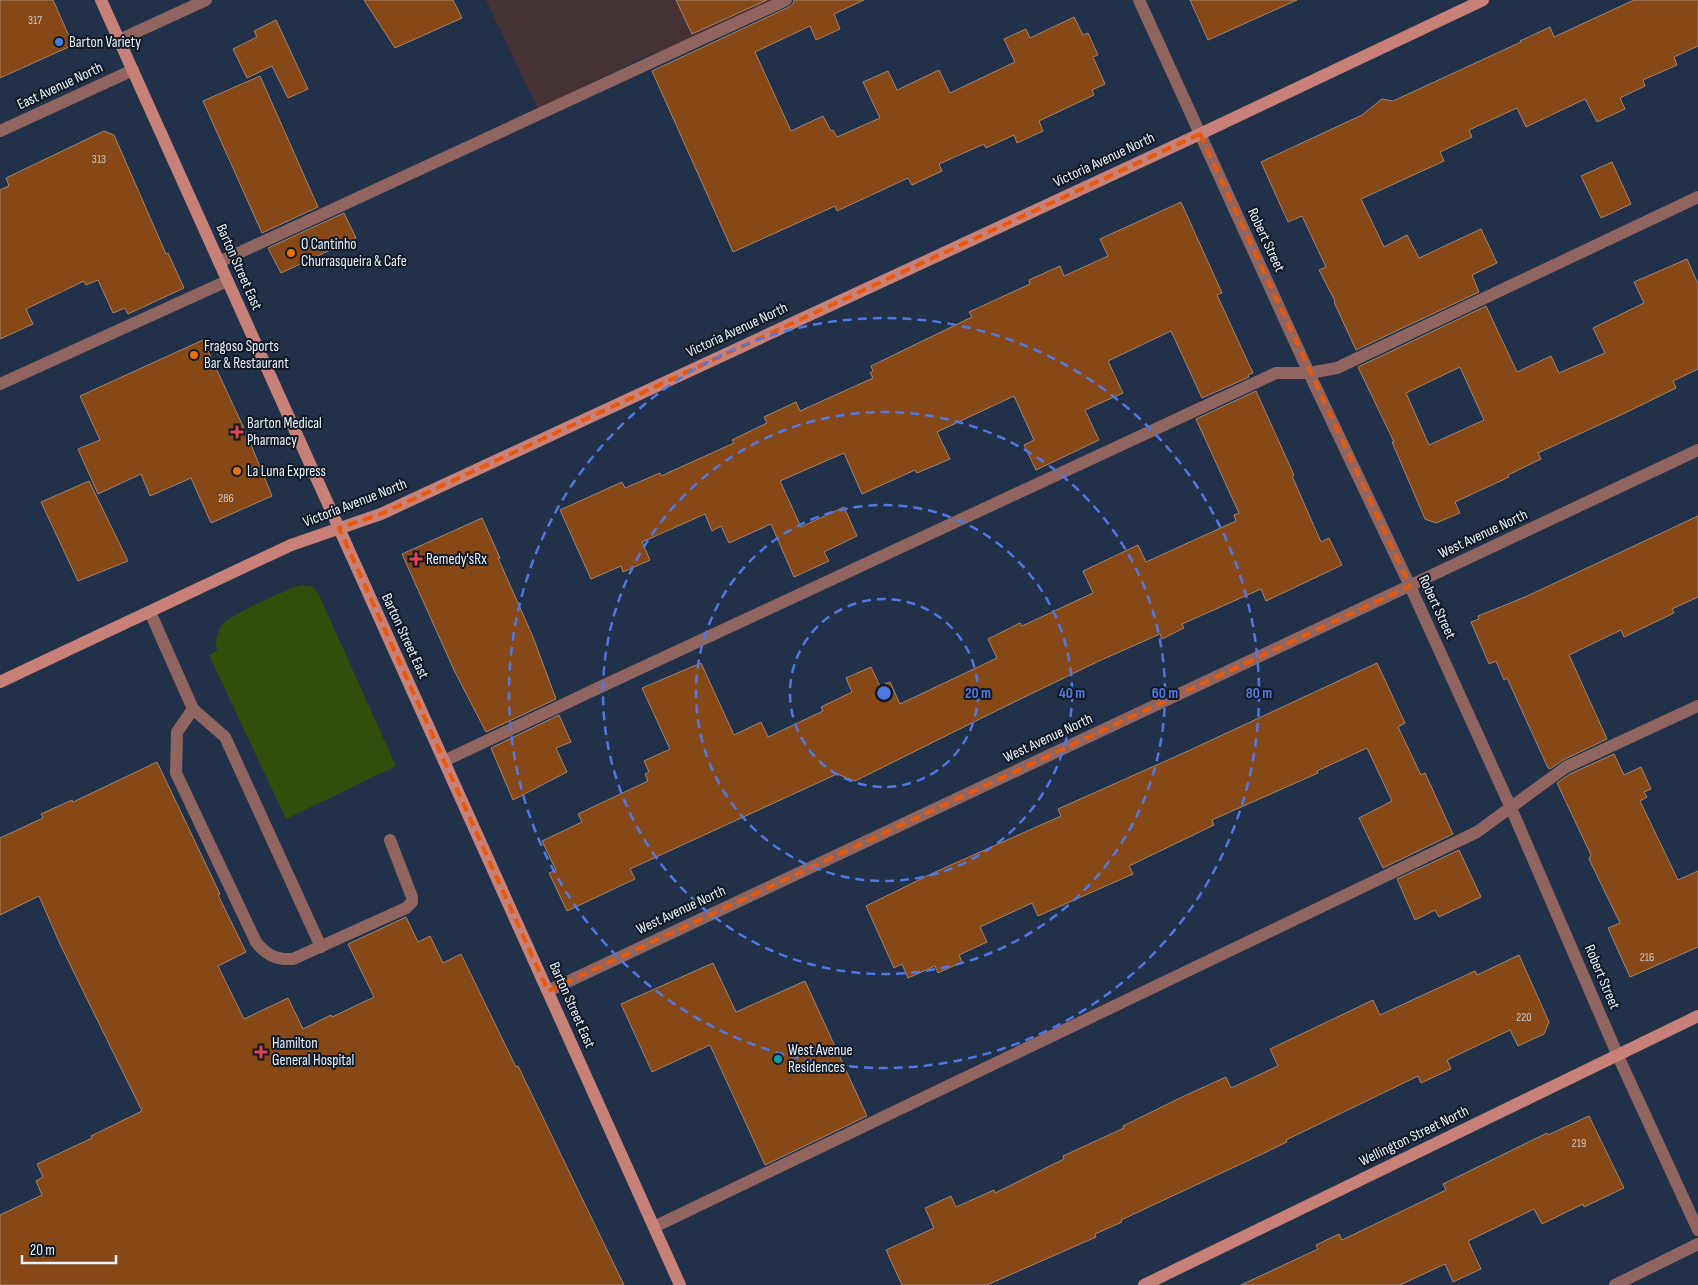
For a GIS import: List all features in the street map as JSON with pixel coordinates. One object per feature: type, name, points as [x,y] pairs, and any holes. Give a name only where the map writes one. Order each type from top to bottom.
[{"type":"main road","name":"Barton Street East","points":[[101,0],[680,1285]]},
{"type":"main road","name":"Victoria Avenue North","points":[[0,682],[291,545],[381,514],[1200,134],[1484,0]]},
{"type":"main road","name":"Wellington Street North","points":[[1144,1285],[1698,1016]]},
{"type":"street","points":[[119,40],[206,0]]},
{"type":"street","points":[[219,262],[786,0]]},
{"type":"street","name":"Robert Street","points":[[1139,0],[1309,373],[1410,586],[1511,808],[1618,1056],[1698,1230]]},
{"type":"street","name":"East Avenue North","points":[[0,131],[133,70]]},
{"type":"street","points":[[444,761],[1276,373],[1309,373],[1337,368],[1698,197]]},
{"type":"street","points":[[0,384],[227,280]]},
{"type":"street","name":"West Avenue North","points":[[548,991],[1698,450]]},
{"type":"street","points":[[150,612],[193,709],[226,737],[321,947]]},
{"type":"street","points":[[654,1227],[1477,832],[1566,767],[1698,706]]},
{"type":"street","points":[[193,709],[177,732],[176,772],[256,942],[271,957],[282,960],[292,959],[406,908],[412,902],[412,896],[390,840]]},
{"type":"street","points":[[1615,1285],[1698,1244]]},
{"type":"highlighted area","points":[[1200,134],[1410,586],[548,991],[339,528],[381,514]]},
{"type":"shaded area","points":[[486,0],[786,0],[741,22],[642,58],[538,109]]},
{"type":"green space","points":[[301,585],[311,586],[318,593],[396,766],[286,819],[209,655],[217,651],[217,634],[222,625],[227,621],[259,603]]},
{"type":"building","points":[[0,0],[53,0],[73,45],[0,78]]},
{"type":"building","points":[[364,0],[453,0],[462,18],[395,48]]},
{"type":"building","points":[[676,0],[767,0],[692,34]]},
{"type":"building","points":[[794,0],[864,0],[834,14],[840,29],[816,40],[810,26],[755,52],[791,131],[823,116],[831,131],[833,130],[837,137],[880,118],[863,82],[888,71],[897,90],[939,70],[950,93],[1015,62],[1004,39],[1026,29],[1030,38],[1074,17],[1083,35],[1088,33],[1098,55],[1093,57],[1105,84],[1092,90],[1094,95],[1039,121],[1043,131],[1017,143],[1014,135],[986,148],[984,144],[939,164],[942,171],[912,185],[908,178],[837,211],[835,206],[733,252],[652,71],[789,7],[793,4]]},
{"type":"building","points":[[1190,0],[1297,0],[1208,40]]},
{"type":"building","points":[[1634,0],[1698,0],[1698,46],[1674,57],[1677,65],[1643,80],[1645,86],[1620,98],[1625,109],[1597,122],[1585,99],[1526,127],[1517,108],[1469,130],[1472,137],[1440,152],[1444,161],[1361,199],[1384,247],[1407,235],[1419,258],[1481,229],[1497,263],[1472,275],[1479,292],[1356,350],[1335,301],[1319,270],[1326,267],[1302,216],[1288,222],[1261,162],[1362,115],[1382,99],[1393,101],[1550,27],[1554,37]]},
{"type":"building","points":[[276,20],[308,89],[288,98],[272,66],[247,78],[233,49],[257,37],[254,31]]},
{"type":"building","points":[[260,76],[318,207],[262,233],[203,101]]},
{"type":"building","points":[[104,131],[114,135],[166,254],[168,253],[184,288],[128,314],[125,308],[113,313],[98,280],[86,285],[84,281],[26,309],[33,324],[0,339],[0,190],[9,186],[6,178]]},
{"type":"building","points":[[1612,162],[1631,204],[1601,218],[1581,176]]},
{"type":"building","points":[[1181,202],[1222,293],[1217,295],[1253,373],[1248,375],[1249,377],[1202,398],[1171,331],[1108,361],[1123,393],[1085,410],[1099,440],[1036,470],[1024,445],[1034,440],[1014,396],[937,432],[950,459],[917,473],[915,470],[862,494],[844,453],[780,481],[801,527],[844,507],[857,536],[824,552],[829,561],[794,577],[771,524],[729,543],[721,526],[712,531],[705,514],[642,542],[650,560],[623,572],[621,566],[591,579],[560,510],[622,482],[625,488],[660,473],[661,476],[734,443],[732,440],[767,423],[764,417],[796,402],[800,411],[873,378],[870,373],[873,371],[871,366],[972,317],[969,312],[1030,284],[1029,280],[1060,266],[1064,276],[1108,256],[1100,239]]},
{"type":"building","points":[[344,213],[356,238],[281,273],[268,248]]},
{"type":"building","points":[[1687,259],[1698,284],[1698,369],[1673,381],[1676,388],[1538,453],[1541,459],[1508,475],[1509,477],[1455,502],[1460,513],[1436,523],[1425,519],[1392,442],[1394,442],[1358,367],[1486,306],[1517,372],[1551,356],[1559,373],[1605,353],[1593,328],[1644,303],[1634,282]],"holes":[[[1460,367],[1484,420],[1429,445],[1406,393]]]},
{"type":"building","points":[[203,340],[247,435],[272,496],[211,523],[191,478],[150,496],[141,474],[98,494],[78,449],[100,440],[80,396]]},
{"type":"building","points":[[1256,391],[1294,475],[1292,476],[1321,542],[1329,538],[1342,565],[1266,601],[1261,589],[1182,624],[1184,628],[1162,639],[1160,634],[1099,661],[855,781],[837,774],[630,869],[635,879],[567,911],[549,873],[556,870],[542,841],[582,822],[578,814],[648,781],[645,774],[649,772],[644,761],[670,749],[642,688],[701,663],[734,735],[761,722],[768,737],[823,711],[821,707],[852,692],[846,678],[871,667],[880,686],[890,682],[900,704],[997,658],[988,639],[1020,623],[1022,626],[1093,593],[1083,571],[1138,545],[1146,562],[1236,521],[1234,515],[1239,513],[1196,419]]},
{"type":"building","points":[[89,481],[128,561],[78,581],[41,502]]},
{"type":"building","points":[[1698,516],[1698,597],[1672,609],[1674,613],[1624,637],[1621,630],[1569,655],[1607,739],[1563,760],[1550,769],[1548,768],[1507,678],[1504,680],[1496,661],[1489,664],[1471,622],[1479,619],[1478,616],[1525,597]]},
{"type":"building","points":[[482,518],[533,637],[556,699],[486,732],[454,670],[402,554]]},
{"type":"building","points":[[1377,663],[1405,723],[1398,727],[1421,775],[1425,773],[1453,834],[1383,868],[1359,818],[1392,801],[1367,748],[1317,771],[1318,773],[1212,820],[1214,825],[1129,866],[1133,874],[1038,916],[1032,903],[980,927],[987,942],[959,955],[962,962],[938,973],[935,966],[908,978],[902,964],[894,968],[866,906],[933,873],[1061,816],[1058,809]]},
{"type":"building","points":[[559,715],[571,742],[556,748],[567,772],[513,800],[491,748]]},
{"type":"building","points":[[1614,754],[1624,775],[1641,767],[1651,789],[1644,792],[1647,797],[1640,801],[1678,880],[1698,871],[1698,947],[1630,977],[1608,928],[1620,923],[1589,859],[1591,855],[1557,783],[1570,774]]},
{"type":"building","name":"Hamilton General Hospital","points":[[157,762],[246,952],[218,966],[244,1019],[288,998],[303,1029],[374,997],[348,944],[406,917],[418,942],[430,936],[443,963],[461,954],[516,1067],[518,1066],[624,1285],[0,1285],[0,1215],[42,1195],[36,1181],[43,1177],[37,1164],[92,1138],[91,1136],[142,1111],[60,944],[39,896],[0,915],[0,838],[43,818],[41,814],[72,800],[73,802]]},
{"type":"building","points":[[1459,850],[1481,897],[1439,917],[1435,910],[1415,920],[1397,879]]},
{"type":"building","points":[[1519,955],[1549,1022],[1544,1034],[1518,1046],[1510,1030],[1447,1060],[1451,1069],[1421,1083],[1418,1076],[1286,1140],[1287,1142],[1121,1220],[1122,1222],[1095,1234],[1096,1237],[987,1285],[902,1285],[886,1250],[934,1228],[925,1208],[951,1196],[956,1207],[994,1190],[995,1193],[1064,1159],[1063,1156],[1226,1077],[1231,1088],[1278,1066],[1270,1049],[1373,1000],[1380,1015],[1475,971],[1477,975]]},
{"type":"building","name":"West Avenue Residences","points":[[713,963],[736,1012],[805,981],[867,1116],[765,1165],[710,1045],[652,1072],[621,1004]]},
{"type":"building","points":[[1589,1116],[1624,1188],[1584,1207],[1583,1204],[1542,1224],[1534,1209],[1468,1241],[1481,1269],[1453,1282],[1445,1264],[1400,1285],[1241,1285],[1318,1249],[1316,1245],[1339,1234],[1342,1240],[1446,1190],[1443,1184],[1547,1133],[1548,1135]]},
{"type":"place","name":"Barton Variety","points":[[59,42]]},
{"type":"place","name":"O Cantinho Churrasqueira & Cafe","points":[[291,253]]},
{"type":"place","name":"Fragoso Sports Bar & Restaurant","points":[[194,355]]},
{"type":"place","name":"Barton Medical Pharmacy","points":[[237,432]]},
{"type":"place","name":"La Luna Express","points":[[237,471]]},
{"type":"place","name":"Remedy'sRx","points":[[416,559]]},
{"type":"place","name":"Hamilton General Hospital","points":[[261,1052]]},
{"type":"place","name":"West Avenue Residences","points":[[778,1059]]}]
